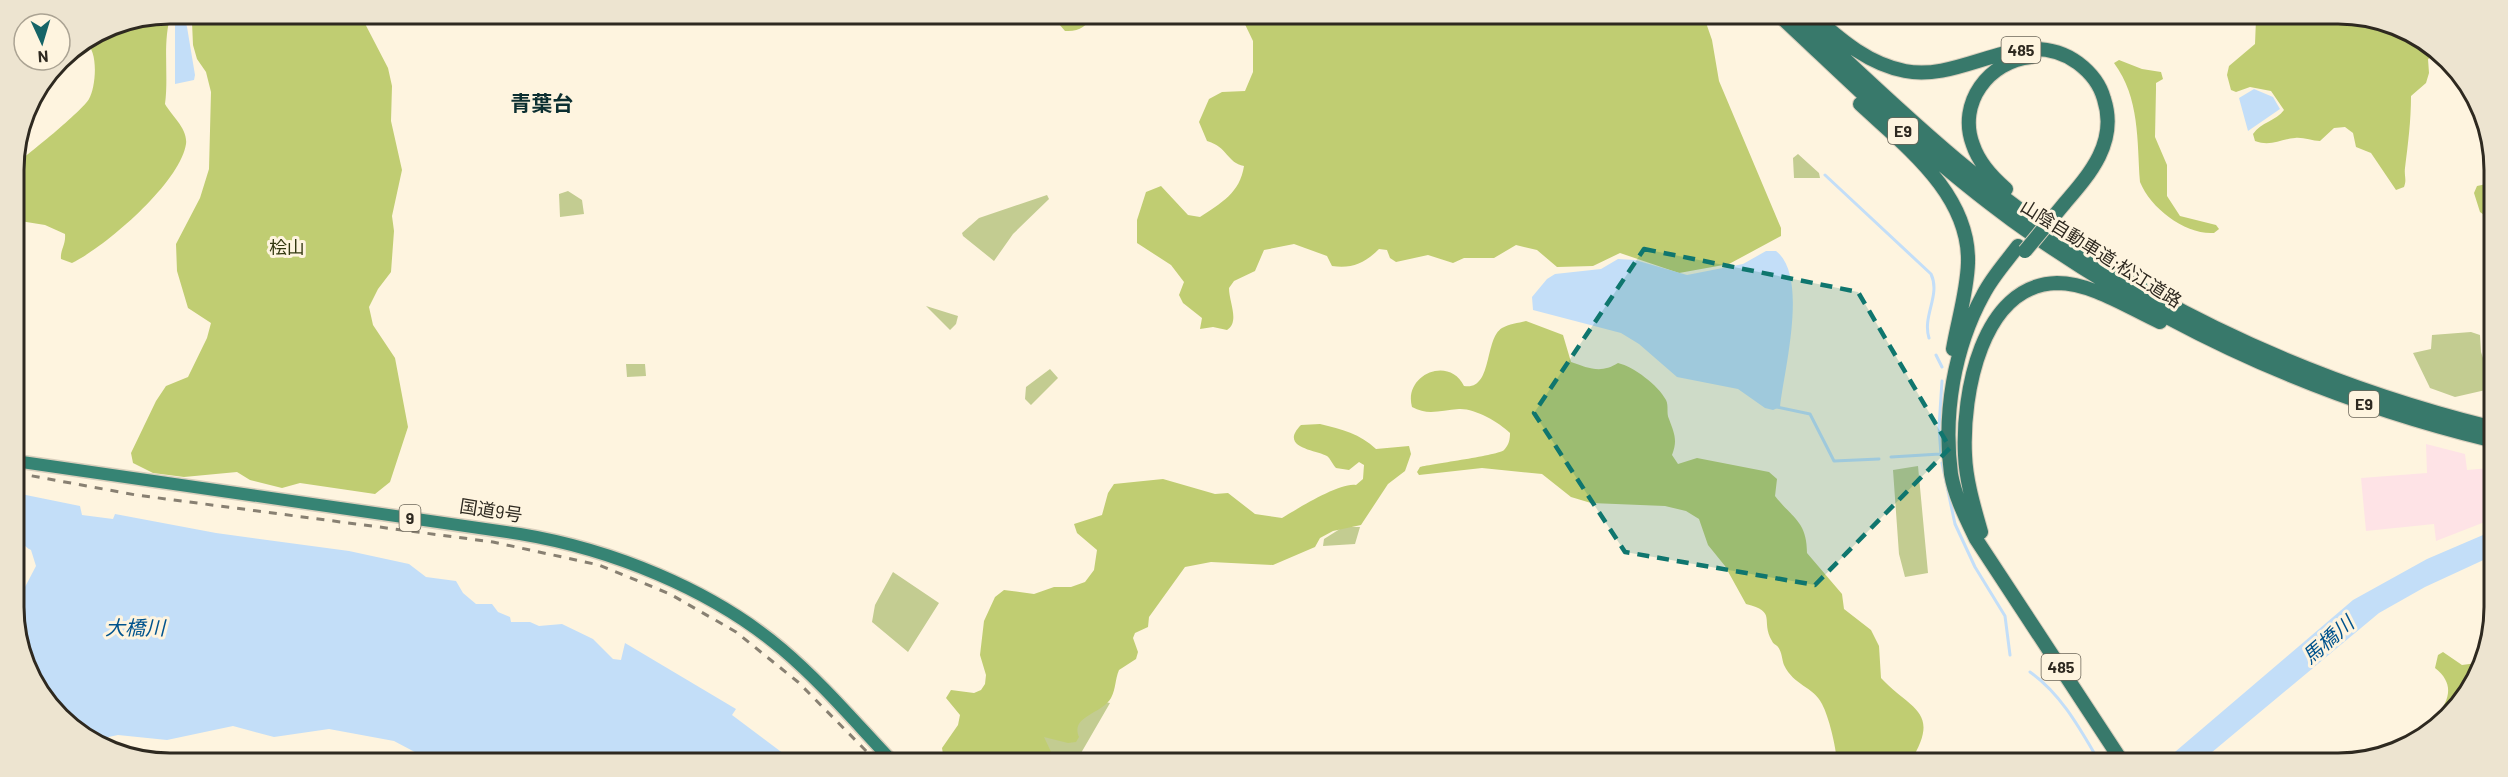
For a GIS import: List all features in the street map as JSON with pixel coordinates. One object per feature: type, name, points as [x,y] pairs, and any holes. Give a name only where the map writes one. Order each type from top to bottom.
[{"type":"highway","name":"山陰自動車道;松江道路","points":[[1788,24],[1911,138],[2012,220],[2119,290],[2244,352],[2484,425]]},
{"type":"highway","name":"山陰自動車道;松江道路","points":[[1807,24],[1921,130],[2020,209],[2123,278],[2244,352]]},
{"type":"highway","name":"485","points":[[1824,24],[1864,56],[1907,72],[1931,72],[2012,51],[2033,49],[2058,53],[2081,65],[2102,91],[2107,107],[2108,131],[2104,148],[2094,167],[2021,248],[2002,279],[1968,342],[1945,415],[1946,444],[1951,474],[1961,508],[1976,539],[2116,753]]},
{"type":"highway","name":"485","points":[[2020,209],[2007,189],[1980,160],[1971,139],[1969,124],[1970,108],[1980,86],[1997,69],[2020,59],[2040,57],[2063,63],[2087,83],[2098,105],[2100,122],[2096,146],[2087,164],[2061,202]]},
{"type":"highway","name":"485","points":[[1835,68],[1853,97],[1938,182],[1960,219],[1966,239],[1968,261],[1968,342],[1958,399],[1959,438],[1965,488],[1980,532],[1998,571]]},
{"type":"highway","name":"485","points":[[1968,342],[2024,291],[2040,285],[2059,283],[2078,286],[2244,352],[2283,374]]},
{"type":"highway","name":"E9","points":[[2283,374],[2394,414],[2484,438]]},
{"type":"highway","name":"国道9号","points":[[24,462],[113,477],[499,530],[555,540],[626,561],[693,591],[780,647],[824,687],[885,753]]},
{"type":"highlighted area","points":[[1644,249],[1858,292],[1950,448],[1815,585],[1625,552],[1534,413]]},
{"type":"shaded area","points":[[2426,444],[2465,454],[2467,470],[2484,469],[2484,522],[2436,541],[2434,524],[2366,531],[2361,478],[2427,473]]},
{"type":"green space","points":[[168,24],[165,104],[185,133],[186,144],[181,160],[156,195],[121,229],[72,263],[61,259],[65,234],[45,225],[24,222],[24,160],[24,156],[77,113],[89,99],[95,69],[90,48],[114,35],[151,25]]},
{"type":"green space","name":"桧山","points":[[192,24],[365,24],[388,68],[392,86],[391,121],[402,170],[392,216],[394,231],[391,272],[378,289],[369,307],[373,325],[395,358],[408,427],[390,482],[375,494],[300,483],[282,488],[250,480],[237,472],[184,477],[153,473],[133,463],[131,453],[156,401],[166,386],[188,377],[207,338],[211,323],[188,308],[177,271],[176,244],[200,198],[209,169],[211,92],[206,72],[197,59],[193,45]]},
{"type":"green space","points":[[1059,24],[1087,24],[1082,28],[1065,31]]},
{"type":"green space","points":[[1245,24],[1706,24],[1712,40],[1719,81],[1781,228],[1781,236],[1729,264],[1679,273],[1620,253],[1593,266],[1557,267],[1537,250],[1516,245],[1494,258],[1464,258],[1453,263],[1428,255],[1396,262],[1390,258],[1387,250],[1379,249],[1358,264],[1339,267],[1332,266],[1327,256],[1294,244],[1264,250],[1255,271],[1234,281],[1229,288],[1233,322],[1227,330],[1213,327],[1200,329],[1202,318],[1183,303],[1179,295],[1184,282],[1171,265],[1137,243],[1137,220],[1146,192],[1161,186],[1188,215],[1200,217],[1234,190],[1244,166],[1234,162],[1219,147],[1207,141],[1199,122],[1209,99],[1222,92],[1245,91],[1253,72],[1253,41]]},
{"type":"green space","points":[[2256,24],[2357,25],[2394,35],[2431,58],[2428,59],[2429,73],[2426,83],[2411,96],[2404,187],[2396,190],[2371,153],[2356,147],[2353,133],[2345,127],[2334,128],[2320,141],[2298,138],[2271,143],[2255,141],[2253,134],[2256,130],[2284,110],[2271,91],[2250,87],[2236,92],[2231,90],[2227,75],[2229,66],[2255,44]]},
{"type":"green space","points":[[2119,60],[2142,69],[2161,72],[2163,79],[2156,83],[2155,137],[2167,165],[2167,196],[2180,216],[2216,225],[2219,229],[2214,233],[2192,230],[2181,225],[2161,211],[2145,192],[2140,182],[2133,105],[2129,91],[2114,63]]},
{"type":"green space","points":[[1798,154],[1819,173],[1820,178],[1794,178],[1793,158]]},
{"type":"green space","points":[[2484,184],[2484,215],[2480,212],[2474,193],[2477,186]]},
{"type":"green space","points":[[568,191],[582,200],[584,214],[560,217],[559,194]]},
{"type":"green space","points":[[1047,195],[1049,199],[1013,234],[994,261],[963,236],[962,233],[979,218]]},
{"type":"green space","points":[[926,306],[958,316],[956,324],[950,330]]},
{"type":"green space","points":[[1526,321],[1563,335],[1571,362],[1600,369],[1618,363],[1631,368],[1652,383],[1667,402],[1668,417],[1675,437],[1672,455],[1678,464],[1697,458],[1769,472],[1777,479],[1775,496],[1801,527],[1807,553],[1842,594],[1844,609],[1871,630],[1879,646],[1881,678],[1919,713],[1923,721],[1923,732],[1915,753],[1836,753],[1832,732],[1822,704],[1814,693],[1788,672],[1779,649],[1769,634],[1765,614],[1762,610],[1746,604],[1725,566],[1708,545],[1699,519],[1686,511],[1665,506],[1591,503],[1571,497],[1542,474],[1482,468],[1419,475],[1417,472],[1420,467],[1491,454],[1506,448],[1510,433],[1493,420],[1465,409],[1429,412],[1418,410],[1412,407],[1411,396],[1414,386],[1429,373],[1448,372],[1457,377],[1464,386],[1480,381],[1496,334],[1502,328]]},
{"type":"green space","points":[[2471,332],[2480,335],[2484,361],[2484,390],[2455,397],[2430,388],[2413,353],[2431,349],[2432,335]]},
{"type":"green space","points":[[626,364],[645,364],[646,376],[627,377]]},
{"type":"green space","points":[[1050,369],[1058,378],[1031,405],[1025,399],[1026,387]]},
{"type":"green space","points":[[1320,424],[1336,428],[1364,439],[1376,449],[1409,446],[1411,454],[1405,471],[1388,484],[1361,525],[1333,531],[1320,538],[1315,547],[1273,565],[1211,562],[1185,567],[1149,617],[1148,627],[1135,633],[1133,638],[1138,652],[1136,659],[1119,670],[1113,695],[1107,703],[1079,724],[1077,730],[1079,737],[1076,742],[1068,743],[1044,737],[1052,753],[943,753],[942,748],[958,725],[960,715],[946,698],[951,690],[974,693],[981,690],[985,684],[986,675],[980,655],[984,621],[995,597],[1004,590],[1034,594],[1054,587],[1071,587],[1085,582],[1094,570],[1097,550],[1077,533],[1074,524],[1102,515],[1108,493],[1114,484],[1163,479],[1215,494],[1228,493],[1255,514],[1282,518],[1330,492],[1349,485],[1356,485],[1363,479],[1364,465],[1359,462],[1349,470],[1336,468],[1327,456],[1296,443],[1295,433],[1301,425]]},
{"type":"green space","points":[[1918,466],[1928,573],[1905,577],[1899,554],[1893,470]]},
{"type":"green space","points":[[1343,527],[1360,527],[1355,544],[1323,546],[1324,539]]},
{"type":"green space","points":[[893,572],[939,603],[908,652],[872,622],[875,605]]},
{"type":"green space","points":[[2443,652],[2462,665],[2472,664],[2454,696],[2440,711],[2448,696],[2448,686],[2444,677],[2435,668],[2438,655]]},
{"type":"green space","points":[[1060,693],[1110,703],[1081,753],[1030,753]]},
{"type":"water","points":[[186,24],[195,75],[194,80],[175,84],[175,25]]},
{"type":"water","points":[[2254,89],[2273,97],[2280,109],[2248,131],[2239,98]]},
{"type":"water","points":[[1766,251],[1776,251],[1786,263],[1793,302],[1780,407],[1773,410],[1765,408],[1738,389],[1677,377],[1639,344],[1621,333],[1533,310],[1532,297],[1547,279],[1555,274],[1601,269],[1618,259],[1635,260],[1687,275],[1743,264]]},
{"type":"water","name":"大橋川","points":[[24,495],[80,506],[82,515],[113,519],[115,514],[216,533],[349,551],[409,564],[426,577],[456,581],[463,593],[476,604],[492,604],[498,612],[510,617],[511,622],[530,622],[539,626],[562,624],[593,639],[613,659],[621,660],[625,643],[736,709],[732,715],[783,753],[417,753],[394,741],[329,729],[274,737],[233,726],[167,740],[118,735],[106,738],[81,723],[67,710],[54,696],[39,672],[27,636],[24,617],[24,588],[36,566],[31,550],[24,545]]},
{"type":"water","name":"馬橋川","points":[[2484,535],[2484,560],[2425,587],[2379,613],[2211,753],[2174,753],[2353,600],[2427,559]]},
{"type":"waterway","points":[[1825,175],[1931,274],[1934,290],[1927,330],[1929,338]]},
{"type":"waterway","points":[[1936,355],[1942,367]]},
{"type":"waterway","points":[[1941,455],[1939,427],[1942,381]]},
{"type":"waterway","points":[[1777,407],[1810,414],[1834,461],[1879,459]]},
{"type":"waterway","points":[[1891,457],[1940,454]]},
{"type":"waterway","points":[[1942,463],[1955,524],[1975,567],[2005,616],[2010,655]]},
{"type":"waterway","points":[[2030,672],[2061,702],[2094,753]]},
{"type":"railway","points":[[24,474],[136,495],[493,542],[599,565],[670,594],[736,632],[798,682],[868,753]]},
{"type":"district","name":"青葉台","points":[[542,104]]}]
